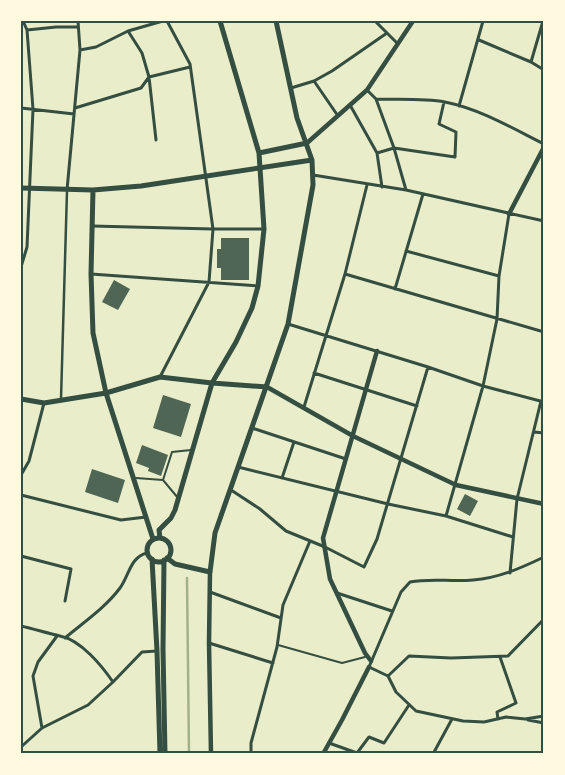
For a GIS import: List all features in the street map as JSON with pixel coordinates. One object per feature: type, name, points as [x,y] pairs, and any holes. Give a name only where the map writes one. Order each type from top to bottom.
[{"type":"main road","points":[[160,538],[159,530],[171,518],[178,498],[194,450],[212,383],[236,342],[252,308],[258,286],[264,229],[259,153],[220,21]]},
{"type":"main road","points":[[165,559],[176,564],[210,572],[215,533],[288,324],[304,241],[313,175],[312,160],[297,118],[276,21]]},
{"type":"main road","points":[[259,153],[307,143]]},
{"type":"main road","points":[[21,188],[67,191],[141,186],[312,160]]},
{"type":"main road","points":[[93,190],[92,333],[106,393],[153,539]]},
{"type":"main road","points":[[21,399],[44,403],[106,393],[160,377],[267,387]]},
{"type":"main road","points":[[160,538],[167,541],[170,548],[169,555],[158,562],[147,553],[148,544],[153,539],[160,538]]},
{"type":"main road","points":[[152,559],[160,650],[165,754]]},
{"type":"main road","points":[[160,754],[160,650],[165,559]]},
{"type":"street","points":[[22,265],[27,247],[28,189],[33,109],[27,30],[23,21]]},
{"type":"street","points":[[61,400],[67,191],[80,50],[78,21]]},
{"type":"street","points":[[80,50],[96,47],[128,31],[165,21],[190,67],[213,229],[209,282],[160,377]]},
{"type":"street","points":[[375,21],[397,43]]},
{"type":"street","points":[[307,143],[367,90],[413,21]]},
{"type":"street","points":[[459,106],[483,21]]},
{"type":"street","points":[[531,62],[543,29],[543,21]]},
{"type":"street","points":[[27,30],[78,27]]},
{"type":"street","points":[[128,31],[142,53],[149,77],[156,140]]},
{"type":"street","points":[[290,88],[314,80],[332,71],[388,33]]},
{"type":"street","points":[[478,40],[531,62],[544,70]]},
{"type":"street","points":[[75,108],[141,88],[149,77],[190,67]]},
{"type":"street","points":[[314,80],[338,116]]},
{"type":"street","points":[[367,90],[376,99],[394,148],[406,190]]},
{"type":"street","points":[[376,99],[444,102],[459,106],[492,117],[544,146],[509,214],[499,276],[497,319],[483,386],[446,516]]},
{"type":"street","points":[[377,152],[394,148],[455,157],[456,132],[439,124],[444,102]]},
{"type":"street","points":[[350,105],[377,152],[382,187]]},
{"type":"street","points":[[21,108],[74,114]]},
{"type":"street","points":[[313,175],[406,190],[544,221]]},
{"type":"street","points":[[304,407],[345,274],[367,185]]},
{"type":"street","points":[[395,289],[423,194]]},
{"type":"street","points":[[92,226],[264,229]]},
{"type":"street","points":[[406,251],[499,276]]},
{"type":"street","points":[[91,274],[258,286]]},
{"type":"street","points":[[345,274],[544,332]]},
{"type":"street","points":[[288,324],[483,386],[543,402],[517,499],[510,573]]},
{"type":"street","points":[[370,659],[330,579],[323,538],[377,351]]},
{"type":"street","points":[[231,490],[260,509],[286,531],[325,547],[364,567],[377,540],[428,367]]},
{"type":"street","points":[[314,373],[417,406]]},
{"type":"street","points":[[267,387],[353,436],[456,485],[544,504]]},
{"type":"street","points":[[21,475],[29,461],[44,403]]},
{"type":"street","points":[[252,428],[346,459]]},
{"type":"street","points":[[534,432],[544,433]]},
{"type":"street","points":[[282,478],[294,442]]},
{"type":"street","points":[[238,467],[388,504],[446,516],[513,537]]},
{"type":"street","points":[[21,496],[121,520],[146,517]]},
{"type":"street","points":[[251,754],[251,743],[277,645],[283,605],[310,541]]},
{"type":"street","points":[[65,638],[104,606],[121,587],[136,558],[140,554],[147,553]]},
{"type":"street","points":[[21,556],[70,569],[65,601]]},
{"type":"street","points":[[323,754],[369,667],[370,659],[401,592],[410,582],[436,579],[473,580],[510,573],[544,557]]},
{"type":"street","points":[[210,572],[211,754]]},
{"type":"street","points":[[210,592],[281,618]]},
{"type":"street","points":[[337,593],[392,611]]},
{"type":"street","points":[[388,676],[409,656],[451,658],[508,656],[544,619]]},
{"type":"street","points":[[21,626],[72,641],[102,666],[113,682]]},
{"type":"street","points":[[42,728],[33,676],[38,662],[57,636]]},
{"type":"street","points":[[209,643],[273,663]]},
{"type":"street","points":[[21,747],[42,728],[88,705],[142,652],[160,650]]},
{"type":"street","points":[[498,719],[497,712],[516,703],[500,656]]},
{"type":"street","points":[[369,667],[388,676],[396,692],[416,711],[452,719],[484,722],[506,717],[544,723]]},
{"type":"street","points":[[329,743],[357,753],[369,737],[384,743],[410,705]]},
{"type":"street","points":[[525,719],[544,716]]},
{"type":"street","points":[[433,754],[452,719]]},
{"type":"lane","points":[[163,480],[172,452],[194,450]]},
{"type":"lane","points":[[133,478],[163,480],[178,498]]},
{"type":"lane","points":[[277,645],[342,663],[370,659]]},
{"type":"building","points":[[221,238],[249,238],[249,280],[221,280],[221,268],[217,268],[217,249],[221,249]]},
{"type":"building","points":[[114,280],[130,289],[118,310],[102,302]]},
{"type":"building","points":[[163,395],[191,404],[181,437],[153,428]]},
{"type":"building","points":[[142,445],[168,455],[161,476],[148,471],[149,468],[136,463]]},
{"type":"building","points":[[92,469],[125,480],[118,503],[85,492]]},
{"type":"building","points":[[465,494],[478,501],[470,516],[457,509]]},
{"type":"waterway","points":[[187,578],[189,754]]}]
